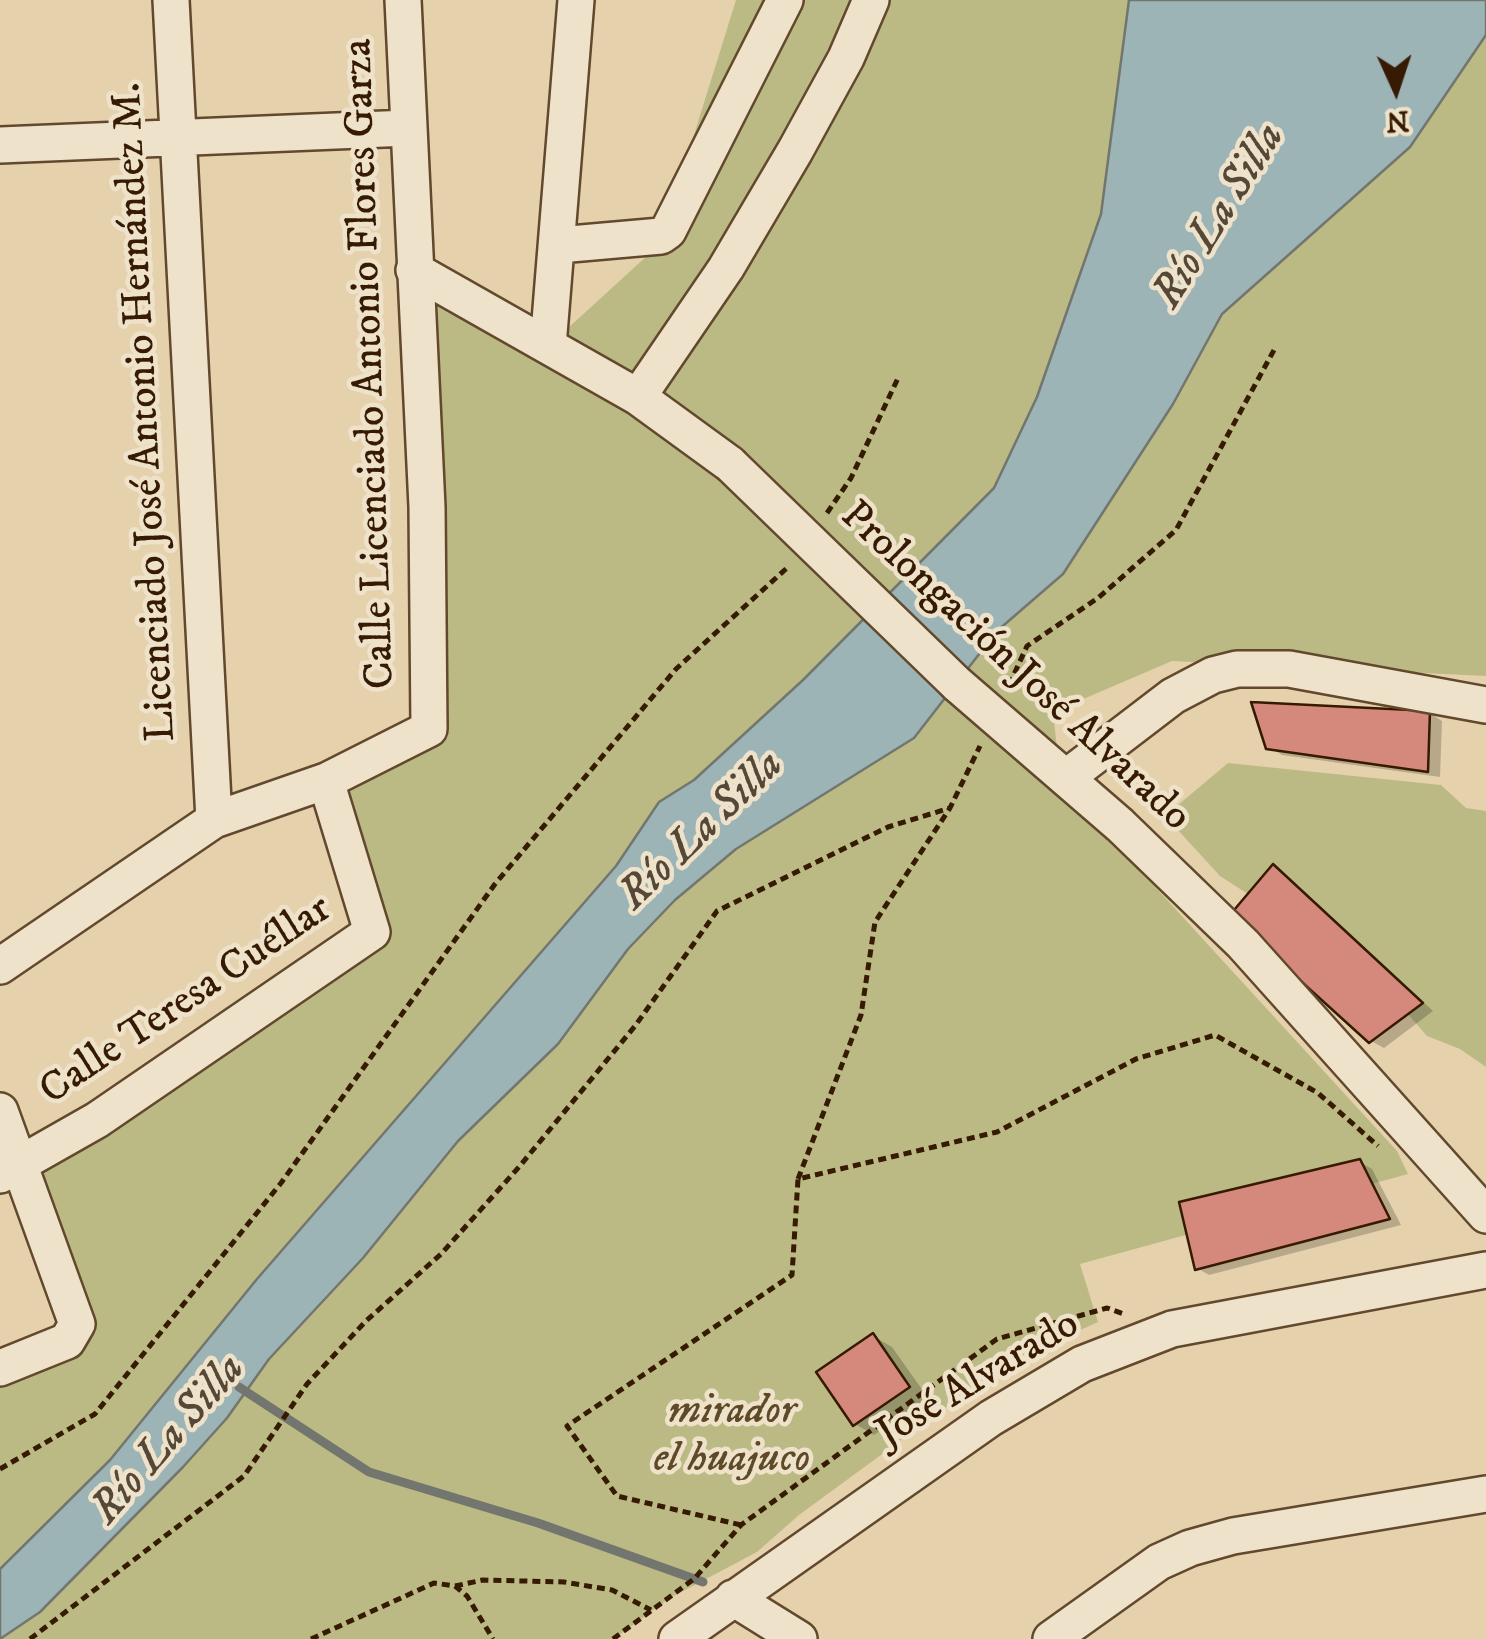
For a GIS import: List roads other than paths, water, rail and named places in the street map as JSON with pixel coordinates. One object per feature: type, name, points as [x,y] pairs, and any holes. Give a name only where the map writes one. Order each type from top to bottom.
[{"type":"street","name":"Licenciado José Antonio Hernández M.","points":[[171,0],[214,820]]},
{"type":"street","name":"Calle Licenciado Antonio Flores Garza","points":[[326,781],[425,732],[430,725],[427,507],[403,0]]},
{"type":"street","points":[[548,346],[576,0]]},
{"type":"street","points":[[559,245],[661,236],[668,232],[785,0]]},
{"type":"street","points":[[638,397],[726,268],[795,151],[846,58],[871,0]]},
{"type":"street","points":[[0,145],[408,128]]},
{"type":"street","name":"Prolongación José Alvarado","points":[[414,270],[638,397],[730,464],[956,684],[1067,777],[1243,944],[1486,1216]]},
{"type":"street","points":[[1067,777],[1173,696],[1213,675],[1237,670],[1288,669],[1486,705]]},
{"type":"street","points":[[0,966],[214,820],[326,781]]},
{"type":"street","name":"Calle Teresa Cuéllar","points":[[10,1171],[276,1002],[372,932],[326,781]]},
{"type":"street","points":[[0,1111],[10,1171],[76,1317],[76,1332],[67,1341],[0,1368]]},
{"type":"street","name":"José Alvarado","points":[[677,1639],[1038,1388],[1082,1364],[1172,1329],[1486,1270]]},
{"type":"street","points":[[1050,1639],[1159,1562],[1190,1548],[1233,1536],[1486,1494]]},
{"type":"street","points":[[733,1598],[799,1639]]},
{"type":"water","name":"Río La Silla","points":[[1129,0],[1486,0],[1486,35],[1410,147],[1222,314],[1173,404],[1063,574],[997,631],[914,738],[736,849],[675,900],[628,949],[558,1044],[458,1141],[363,1258],[269,1359],[227,1418],[183,1467],[40,1612],[0,1639],[0,1569],[110,1460],[257,1279],[616,866],[659,802],[694,780],[803,680],[994,488],[1037,397],[1101,214]]},
{"type":"waterway","name":"Río La Silla","points":[[239,1387],[369,1472],[538,1523],[703,1582]]},
{"type":"park label","name":"mirador el huajuco","points":[[732,1437]]}]
